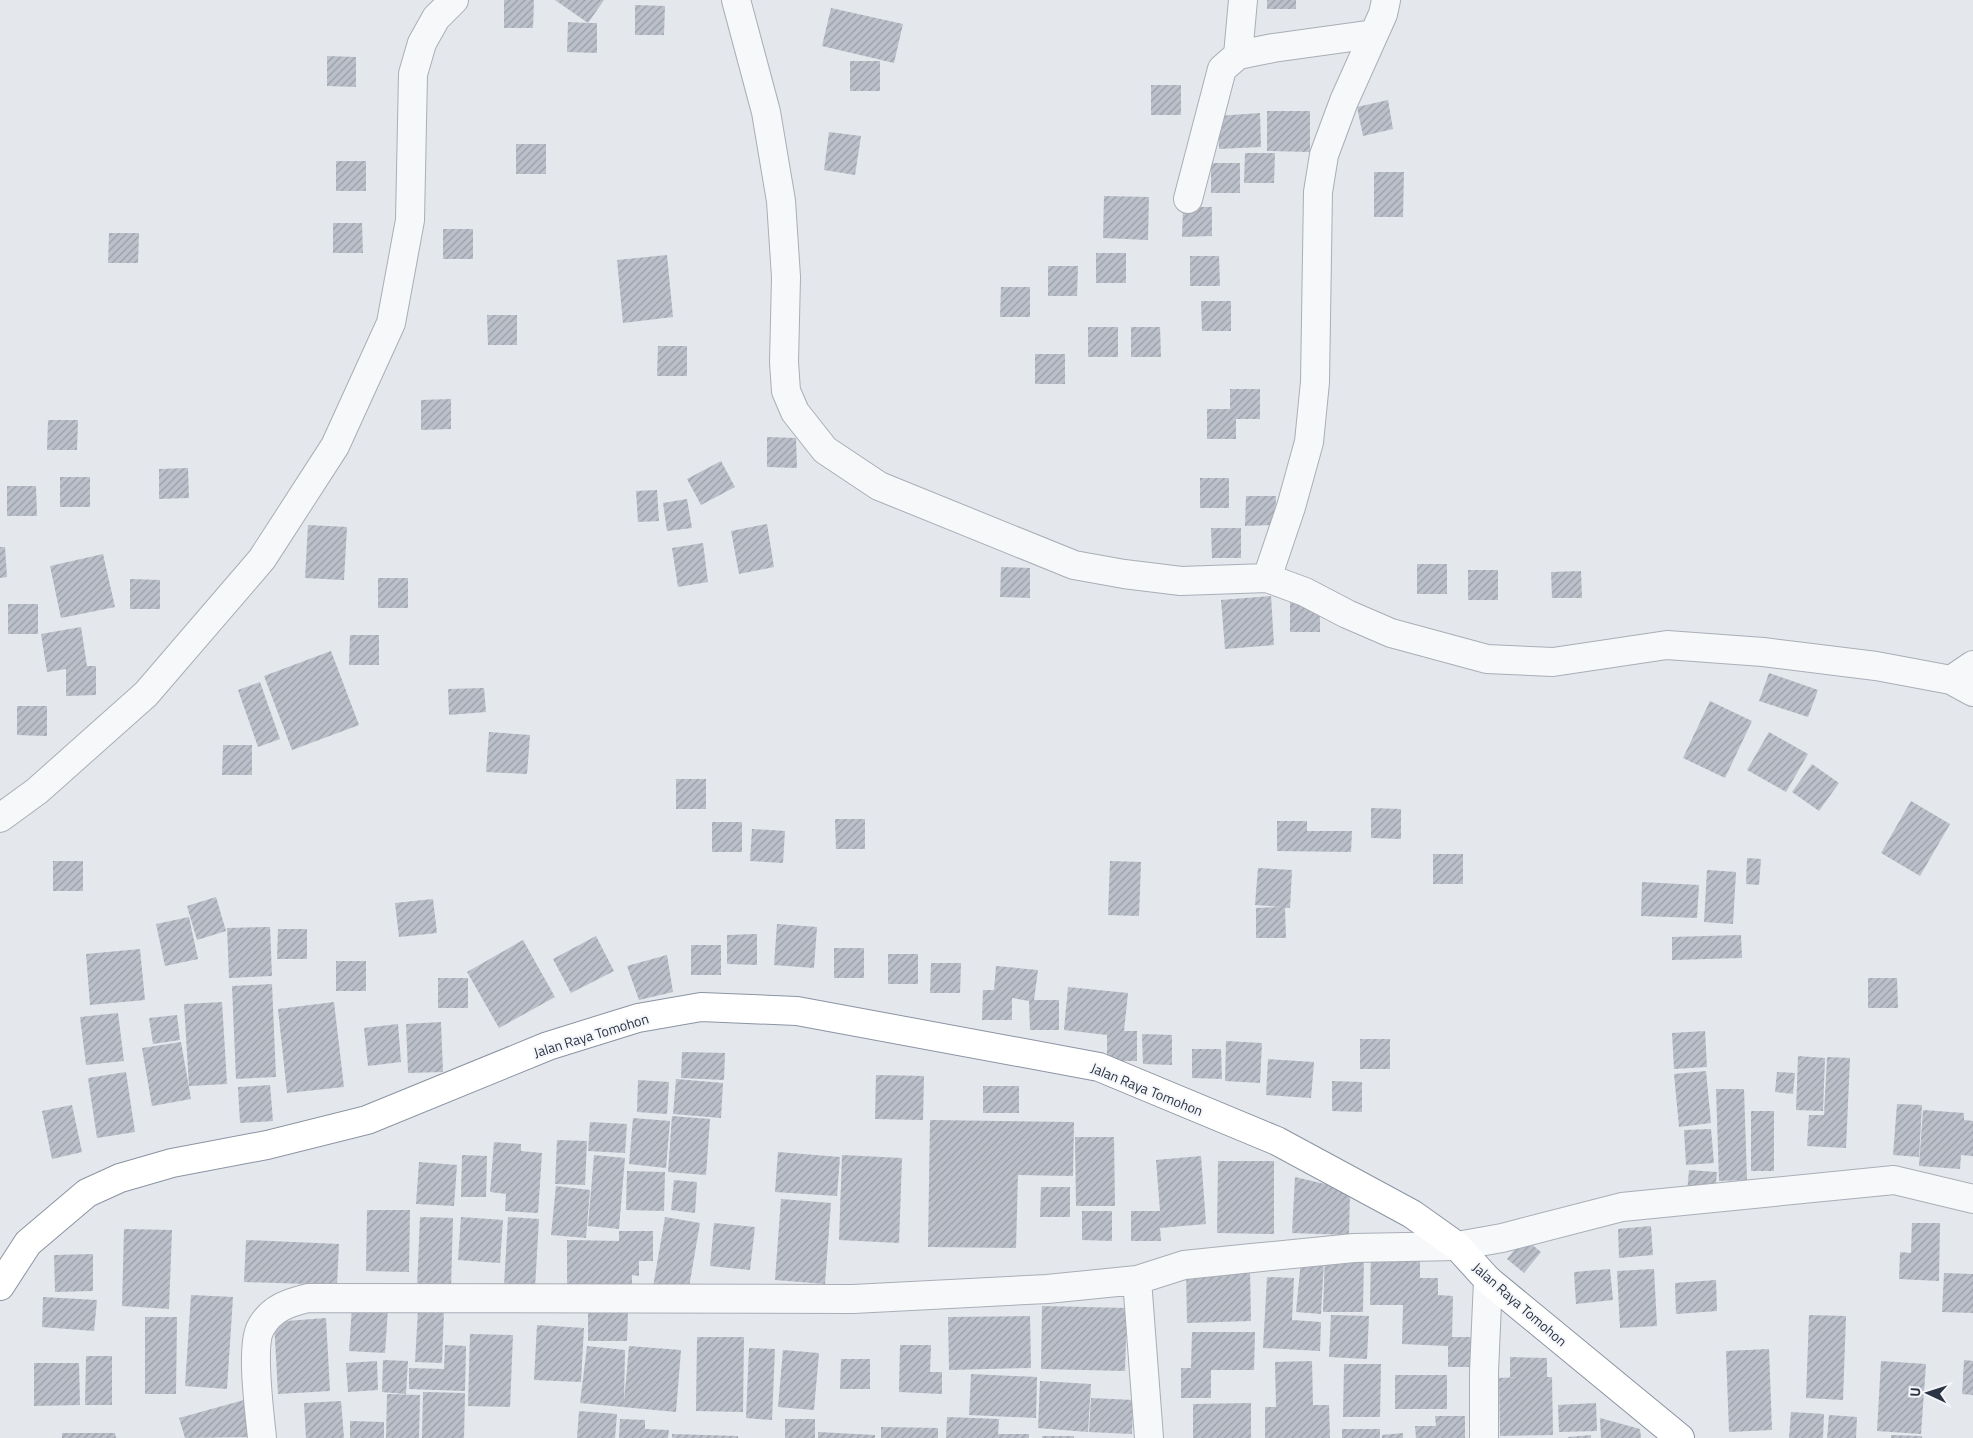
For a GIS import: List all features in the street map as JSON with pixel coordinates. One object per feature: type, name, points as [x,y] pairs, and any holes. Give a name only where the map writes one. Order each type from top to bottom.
[{"type":"highway","name":"Jalan Raya Tomohon","points":[[0,1286],[28,1243],[88,1193],[112,1182],[172,1163],[267,1145],[367,1120],[548,1046],[638,1018],[701,1007],[797,1011],[1099,1067],[1277,1142],[1412,1214],[1457,1246],[1488,1280],[1680,1438]]},
{"type":"street","points":[[0,818],[37,791],[146,694],[262,559],[335,446],[391,323],[410,220],[413,74],[422,43],[436,18],[454,0]]},
{"type":"street","points":[[736,0],[766,112],[782,201],[786,277],[784,362],[786,391],[795,412],[825,450],[879,486],[1074,565],[1124,574],[1181,581],[1266,578],[1305,592],[1347,614],[1391,633],[1487,659],[1553,662],[1667,645],[1782,655],[1966,679]]},
{"type":"street","points":[[1238,55],[1243,0]]},
{"type":"street","points":[[1266,578],[1291,507],[1309,442],[1315,382],[1318,192],[1324,155],[1344,101],[1383,14],[1386,0]]},
{"type":"street","points":[[1188,199],[1222,69],[1238,55],[1273,48],[1374,34]]},
{"type":"street","points":[[262,1438],[256,1353],[260,1329],[272,1314],[288,1302],[308,1298],[853,1299],[1047,1289],[1137,1280],[1184,1265],[1354,1248],[1457,1246],[1502,1238],[1622,1207],[1894,1180],[1973,1199]]},
{"type":"street","points":[[1137,1280],[1149,1438]]},
{"type":"street","points":[[1484,1438],[1484,1372],[1488,1280]]},
{"type":"building","points":[[504,0],[534,0],[533,28],[504,28]]},
{"type":"building","points":[[555,0],[604,0],[588,23]]},
{"type":"building","points":[[1267,0],[1296,0],[1296,9],[1267,9]]},
{"type":"building","points":[[635,5],[665,6],[664,35],[635,35]]},
{"type":"building","points":[[831,8],[903,24],[894,63],[822,46]]},
{"type":"building","points":[[568,22],[597,23],[597,53],[567,52]]},
{"type":"building","points":[[327,56],[356,57],[356,87],[327,86]]},
{"type":"building","points":[[850,61],[880,61],[880,91],[850,91]]},
{"type":"building","points":[[1151,85],[1181,85],[1181,115],[1151,115]]},
{"type":"building","points":[[1388,100],[1393,129],[1363,136],[1357,107]]},
{"type":"building","points":[[1267,111],[1310,111],[1310,152],[1267,151]]},
{"type":"building","points":[[1260,113],[1261,147],[1219,149],[1218,116]]},
{"type":"building","points":[[829,132],[861,136],[855,175],[824,170]]},
{"type":"building","points":[[516,144],[546,144],[546,174],[516,174]]},
{"type":"building","points":[[1245,153],[1275,153],[1274,183],[1244,183]]},
{"type":"building","points":[[336,161],[366,161],[366,191],[336,191]]},
{"type":"building","points":[[1211,163],[1240,163],[1240,193],[1211,193]]},
{"type":"building","points":[[1374,172],[1404,172],[1403,217],[1374,217]]},
{"type":"building","points":[[1104,196],[1149,197],[1148,240],[1103,238]]},
{"type":"building","points":[[1183,207],[1212,207],[1212,236],[1182,237]]},
{"type":"building","points":[[333,223],[362,223],[363,253],[333,253]]},
{"type":"building","points":[[443,229],[473,229],[473,259],[443,259]]},
{"type":"building","points":[[109,233],[139,233],[138,263],[108,263]]},
{"type":"building","points":[[1096,253],[1126,253],[1126,283],[1096,283]]},
{"type":"building","points":[[667,255],[673,317],[623,323],[617,260]]},
{"type":"building","points":[[1190,256],[1219,256],[1220,286],[1190,286]]},
{"type":"building","points":[[1048,266],[1078,266],[1077,296],[1048,296]]},
{"type":"building","points":[[1001,287],[1030,287],[1030,317],[1000,317]]},
{"type":"building","points":[[1201,301],[1231,301],[1231,331],[1202,331]]},
{"type":"building","points":[[487,315],[517,315],[517,345],[488,345]]},
{"type":"building","points":[[1088,327],[1118,327],[1118,357],[1088,357]]},
{"type":"building","points":[[1131,327],[1160,327],[1161,357],[1131,357]]},
{"type":"building","points":[[658,346],[687,346],[687,376],[657,376]]},
{"type":"building","points":[[1035,354],[1065,354],[1065,384],[1035,384]]},
{"type":"building","points":[[1230,389],[1260,389],[1260,419],[1236,419],[1236,439],[1207,439],[1207,409],[1230,409]]},
{"type":"building","points":[[451,399],[451,429],[421,430],[421,400]]},
{"type":"building","points":[[48,420],[78,420],[77,450],[47,450]]},
{"type":"building","points":[[767,437],[796,438],[797,468],[767,467]]},
{"type":"building","points":[[721,461],[735,487],[701,505],[687,479]]},
{"type":"building","points":[[188,468],[189,498],[159,499],[159,469]]},
{"type":"building","points":[[60,477],[90,477],[90,507],[60,507]]},
{"type":"building","points":[[1200,478],[1229,478],[1229,508],[1200,508]]},
{"type":"building","points":[[7,486],[36,486],[37,516],[7,516]]},
{"type":"building","points":[[657,490],[659,521],[638,522],[636,491]]},
{"type":"building","points":[[1246,496],[1276,496],[1275,525],[1245,526]]},
{"type":"building","points":[[687,499],[692,528],[667,531],[663,503]]},
{"type":"building","points":[[767,524],[774,567],[739,574],[731,531]]},
{"type":"building","points":[[308,525],[347,527],[344,580],[305,578]]},
{"type":"building","points":[[1211,528],[1241,528],[1241,558],[1212,558]]},
{"type":"building","points":[[703,543],[708,582],[678,587],[672,548]]},
{"type":"building","points":[[0,547],[5,547],[7,577],[0,578]]},
{"type":"building","points":[[103,554],[115,607],[61,618],[50,566]]},
{"type":"building","points":[[1417,564],[1447,564],[1447,594],[1417,594]]},
{"type":"building","points":[[1001,567],[1030,568],[1030,598],[1000,597]]},
{"type":"building","points":[[1468,570],[1498,570],[1498,600],[1468,600]]},
{"type":"building","points":[[1581,571],[1582,598],[1552,598],[1551,572]]},
{"type":"building","points":[[378,578],[408,578],[408,608],[378,608]]},
{"type":"building","points":[[130,579],[160,580],[160,609],[130,609]]},
{"type":"building","points":[[1271,596],[1274,645],[1225,649],[1221,600]]},
{"type":"building","points":[[1290,602],[1320,602],[1320,632],[1290,632]]},
{"type":"building","points":[[8,604],[38,604],[38,634],[8,634]]},
{"type":"building","points":[[81,627],[87,666],[96,666],[96,695],[66,696],[66,669],[47,672],[41,634]]},
{"type":"building","points":[[350,635],[379,635],[379,665],[349,665]]},
{"type":"building","points":[[331,651],[359,725],[292,750],[264,676]]},
{"type":"building","points":[[1769,673],[1818,690],[1808,717],[1759,701]]},
{"type":"building","points":[[260,682],[280,739],[258,747],[238,690]]},
{"type":"building","points":[[484,688],[486,712],[449,715],[448,689]]},
{"type":"building","points":[[1710,701],[1752,721],[1725,778],[1683,758]]},
{"type":"building","points":[[17,706],[47,706],[47,736],[17,735]]},
{"type":"building","points":[[489,732],[530,735],[527,774],[486,772]]},
{"type":"building","points":[[1769,732],[1808,754],[1786,792],[1747,770]]},
{"type":"building","points":[[223,745],[252,745],[252,775],[222,775]]},
{"type":"building","points":[[1812,764],[1839,783],[1819,811],[1792,792]]},
{"type":"building","points":[[676,779],[706,779],[706,809],[676,809]]},
{"type":"building","points":[[1911,801],[1950,824],[1920,876],[1881,853]]},
{"type":"building","points":[[1371,808],[1401,809],[1401,839],[1371,838]]},
{"type":"building","points":[[835,819],[865,819],[865,849],[836,849]]},
{"type":"building","points":[[1277,821],[1307,821],[1307,831],[1352,831],[1351,852],[1277,851]]},
{"type":"building","points":[[712,822],[742,822],[742,852],[712,852]]},
{"type":"building","points":[[752,829],[785,831],[783,863],[750,861]]},
{"type":"building","points":[[1433,854],[1463,854],[1463,884],[1433,884]]},
{"type":"building","points":[[1747,858],[1761,859],[1759,885],[1746,884]]},
{"type":"building","points":[[53,861],[83,861],[83,891],[53,891]]},
{"type":"building","points":[[1110,861],[1141,862],[1139,916],[1108,915]]},
{"type":"building","points":[[1258,868],[1292,870],[1290,908],[1285,908],[1286,938],[1256,938],[1256,908],[1281,907],[1255,905]]},
{"type":"building","points":[[1707,870],[1736,872],[1733,924],[1704,922]]},
{"type":"building","points":[[1642,882],[1699,885],[1697,918],[1641,916]]},
{"type":"building","points":[[216,897],[226,931],[197,940],[187,906]]},
{"type":"building","points":[[433,899],[437,933],[399,937],[395,903]]},
{"type":"building","points":[[189,917],[198,959],[165,966],[156,924]]},
{"type":"building","points":[[777,924],[817,927],[814,968],[774,965]]},
{"type":"building","points":[[270,927],[272,976],[229,978],[227,928]]},
{"type":"building","points":[[278,929],[307,929],[307,959],[277,959]]},
{"type":"building","points":[[757,934],[757,965],[727,964],[727,935]]},
{"type":"building","points":[[1741,935],[1742,958],[1672,960],[1672,937]]},
{"type":"building","points":[[596,936],[614,971],[571,993],[553,959]]},
{"type":"building","points":[[523,940],[555,997],[499,1028],[467,972]]},
{"type":"building","points":[[691,945],[721,945],[721,975],[691,975]]},
{"type":"building","points":[[834,948],[864,948],[864,978],[834,978]]},
{"type":"building","points":[[140,949],[145,1000],[90,1005],[86,954]]},
{"type":"building","points":[[888,954],[918,954],[918,984],[888,984]]},
{"type":"building","points":[[667,955],[673,992],[639,1000],[627,966]]},
{"type":"building","points":[[336,961],[366,961],[366,991],[336,991]]},
{"type":"building","points":[[931,963],[961,963],[960,993],[930,993]]},
{"type":"building","points":[[996,966],[1038,970],[1034,1000],[1059,1000],[1059,1030],[1030,1030],[1029,1001],[1012,998],[1012,1020],[982,1020],[983,990],[994,990]]},
{"type":"building","points":[[438,978],[468,978],[468,1008],[438,1008]]},
{"type":"building","points":[[1868,978],[1897,978],[1898,1008],[1868,1008]]},
{"type":"building","points":[[272,984],[276,1077],[236,1079],[232,986]]},
{"type":"building","points":[[1068,987],[1128,993],[1124,1031],[1137,1031],[1137,1061],[1107,1061],[1107,1035],[1064,1030]]},
{"type":"building","points":[[222,1002],[227,1084],[189,1086],[184,1004]]},
{"type":"building","points":[[334,1002],[344,1087],[287,1093],[278,1009]]},
{"type":"building","points":[[118,1013],[124,1061],[86,1065],[80,1017]]},
{"type":"building","points":[[177,1015],[180,1040],[153,1044],[149,1018]]},
{"type":"building","points":[[441,1022],[443,1072],[408,1073],[406,1024]]},
{"type":"building","points":[[398,1024],[401,1062],[368,1066],[364,1028]]},
{"type":"building","points":[[1705,1031],[1707,1067],[1674,1069],[1672,1033]]},
{"type":"building","points":[[1142,1034],[1172,1035],[1172,1065],[1143,1064]]},
{"type":"building","points":[[1360,1039],[1390,1039],[1390,1069],[1360,1069]]},
{"type":"building","points":[[1226,1041],[1262,1043],[1260,1083],[1225,1081]]},
{"type":"building","points":[[181,1042],[191,1099],[152,1106],[142,1048]]},
{"type":"building","points":[[1192,1049],[1221,1049],[1222,1079],[1192,1078]]},
{"type":"building","points":[[682,1052],[725,1053],[724,1080],[681,1078]]},
{"type":"building","points":[[1798,1056],[1825,1058],[1823,1111],[1796,1110]]},
{"type":"building","points":[[1827,1057],[1850,1058],[1846,1148],[1807,1146],[1809,1115],[1824,1115]]},
{"type":"building","points":[[1268,1059],[1314,1062],[1311,1098],[1266,1095]]},
{"type":"building","points":[[1706,1071],[1711,1123],[1679,1127],[1674,1074]]},
{"type":"building","points":[[126,1072],[135,1132],[97,1138],[88,1078]]},
{"type":"building","points":[[1777,1072],[1795,1073],[1793,1094],[1775,1092]]},
{"type":"building","points":[[876,1075],[924,1076],[923,1120],[875,1119]]},
{"type":"building","points":[[676,1079],[723,1083],[721,1118],[673,1114]]},
{"type":"building","points":[[638,1080],[669,1082],[667,1114],[637,1112]]},
{"type":"building","points":[[1332,1081],[1362,1082],[1362,1112],[1332,1111]]},
{"type":"building","points":[[270,1085],[273,1121],[240,1123],[238,1087]]},
{"type":"building","points":[[983,1086],[1019,1086],[1019,1113],[983,1113]]},
{"type":"building","points":[[1716,1089],[1744,1089],[1747,1180],[1719,1181]]},
{"type":"building","points":[[1897,1104],[1922,1105],[1919,1157],[1893,1155]]},
{"type":"building","points":[[72,1105],[82,1152],[52,1159],[42,1111]]},
{"type":"building","points":[[1923,1110],[1964,1113],[1964,1120],[1973,1121],[1973,1156],[1961,1155],[1960,1169],[1919,1166]]},
{"type":"building","points":[[1751,1111],[1774,1111],[1774,1171],[1751,1171]]},
{"type":"building","points":[[672,1116],[710,1119],[706,1175],[668,1172]]},
{"type":"building","points":[[633,1118],[670,1121],[666,1168],[629,1164]]},
{"type":"building","points":[[930,1120],[1074,1122],[1073,1176],[1018,1175],[1016,1248],[928,1247]]},
{"type":"building","points":[[590,1122],[627,1124],[625,1153],[588,1151]]},
{"type":"building","points":[[1711,1129],[1714,1163],[1686,1165],[1684,1130]]},
{"type":"building","points":[[1075,1137],[1114,1137],[1115,1206],[1076,1206]]},
{"type":"building","points":[[557,1140],[587,1141],[585,1185],[555,1184]]},
{"type":"building","points":[[494,1142],[521,1144],[521,1151],[542,1153],[538,1213],[505,1211],[506,1194],[490,1192]]},
{"type":"building","points":[[778,1152],[840,1157],[837,1196],[775,1192]]},
{"type":"building","points":[[462,1155],[487,1156],[486,1197],[461,1197]]},
{"type":"building","points":[[594,1155],[625,1158],[619,1229],[588,1226]]},
{"type":"building","points":[[842,1155],[902,1158],[899,1243],[839,1240]]},
{"type":"building","points":[[1201,1156],[1206,1224],[1160,1228],[1161,1241],[1131,1241],[1131,1211],[1160,1211],[1156,1160]]},
{"type":"building","points":[[1218,1161],[1274,1161],[1274,1234],[1217,1233]]},
{"type":"building","points":[[419,1162],[457,1165],[454,1206],[416,1204]]},
{"type":"building","points":[[1689,1170],[1717,1172],[1715,1195],[1687,1193]]},
{"type":"building","points":[[627,1171],[665,1172],[664,1211],[626,1210]]},
{"type":"building","points":[[1295,1177],[1350,1190],[1349,1235],[1292,1233]]},
{"type":"building","points":[[674,1180],[697,1182],[695,1213],[671,1210]]},
{"type":"building","points":[[556,1186],[590,1190],[586,1238],[551,1235]]},
{"type":"building","points":[[1041,1187],[1070,1187],[1070,1217],[1040,1217]]},
{"type":"building","points":[[781,1199],[831,1203],[825,1284],[775,1280]]},
{"type":"building","points":[[367,1210],[410,1210],[409,1272],[366,1271]]},
{"type":"building","points":[[1082,1211],[1112,1211],[1112,1241],[1082,1240]]},
{"type":"building","points":[[420,1217],[453,1218],[451,1288],[417,1286]]},
{"type":"building","points":[[461,1217],[503,1220],[500,1263],[458,1260]]},
{"type":"building","points":[[508,1217],[539,1219],[535,1288],[504,1286]]},
{"type":"building","points":[[665,1217],[700,1223],[688,1293],[653,1287]]},
{"type":"building","points":[[714,1223],[755,1227],[750,1270],[710,1266]]},
{"type":"building","points":[[1912,1223],[1940,1223],[1939,1281],[1899,1279],[1900,1252],[1911,1253]]},
{"type":"building","points":[[1651,1226],[1653,1255],[1619,1258],[1618,1229]]},
{"type":"building","points":[[124,1229],[172,1230],[169,1309],[122,1306]]},
{"type":"building","points":[[619,1231],[653,1231],[653,1261],[639,1261],[639,1276],[632,1275],[632,1289],[567,1288],[567,1240],[619,1241]]},
{"type":"building","points":[[1524,1238],[1541,1252],[1524,1273],[1507,1259]]},
{"type":"building","points":[[246,1240],[339,1244],[337,1285],[244,1282]]},
{"type":"building","points":[[1371,1250],[1420,1252],[1420,1278],[1438,1278],[1438,1295],[1453,1296],[1452,1337],[1478,1337],[1478,1367],[1448,1367],[1448,1346],[1402,1344],[1403,1305],[1370,1305]]},
{"type":"building","points":[[93,1254],[93,1291],[55,1292],[54,1255]]},
{"type":"building","points":[[1325,1255],[1364,1256],[1363,1312],[1323,1312]]},
{"type":"building","points":[[1301,1260],[1324,1261],[1321,1314],[1296,1312]]},
{"type":"building","points":[[1250,1269],[1251,1321],[1187,1323],[1186,1270]]},
{"type":"building","points":[[1610,1269],[1613,1300],[1576,1304],[1574,1272]]},
{"type":"building","points":[[1654,1269],[1657,1326],[1620,1328],[1617,1271]]},
{"type":"building","points":[[1944,1273],[1973,1274],[1973,1313],[1942,1312]]},
{"type":"building","points":[[1267,1277],[1294,1278],[1292,1320],[1321,1322],[1320,1351],[1263,1348]]},
{"type":"building","points":[[1716,1280],[1717,1311],[1676,1314],[1675,1283]]},
{"type":"building","points":[[191,1295],[233,1297],[227,1389],[185,1386]]},
{"type":"building","points":[[43,1297],[97,1300],[94,1331],[42,1327]]},
{"type":"building","points":[[1042,1306],[1127,1308],[1125,1371],[1041,1369]]},
{"type":"building","points":[[352,1307],[388,1309],[385,1353],[349,1351]]},
{"type":"building","points":[[418,1310],[444,1311],[442,1363],[415,1362]]},
{"type":"building","points":[[588,1312],[628,1313],[627,1341],[588,1341]]},
{"type":"building","points":[[1331,1315],[1369,1316],[1367,1359],[1329,1357]]},
{"type":"building","points":[[1809,1315],[1846,1316],[1843,1400],[1806,1398]]},
{"type":"building","points":[[1030,1316],[1031,1368],[949,1370],[948,1317]]},
{"type":"building","points":[[145,1317],[177,1317],[176,1394],[145,1394]]},
{"type":"building","points":[[326,1318],[330,1391],[278,1394],[274,1322]]},
{"type":"building","points":[[537,1325],[584,1328],[581,1382],[534,1380]]},
{"type":"building","points":[[1192,1332],[1255,1332],[1254,1370],[1211,1370],[1211,1398],[1181,1398],[1181,1368],[1191,1368]]},
{"type":"building","points":[[470,1334],[513,1335],[510,1407],[468,1406]]},
{"type":"building","points":[[697,1337],[744,1337],[743,1412],[696,1411]]},
{"type":"building","points":[[445,1345],[466,1346],[465,1391],[409,1389],[409,1368],[444,1369]]},
{"type":"building","points":[[900,1345],[931,1345],[930,1372],[942,1372],[942,1394],[899,1392]]},
{"type":"building","points":[[587,1346],[625,1350],[624,1402],[629,1346],[681,1350],[676,1412],[580,1403]]},
{"type":"building","points":[[749,1348],[775,1349],[772,1420],[746,1418]]},
{"type":"building","points":[[1769,1349],[1772,1430],[1729,1432],[1726,1351]]},
{"type":"building","points":[[783,1350],[819,1353],[814,1410],[778,1407]]},
{"type":"building","points":[[86,1356],[112,1356],[112,1405],[85,1405]]},
{"type":"building","points":[[1510,1357],[1547,1358],[1547,1377],[1552,1377],[1553,1435],[1500,1436],[1499,1378],[1518,1377],[1510,1377]]},
{"type":"building","points":[[841,1359],[870,1359],[870,1389],[840,1389]]},
{"type":"building","points":[[383,1360],[408,1361],[406,1394],[382,1392]]},
{"type":"building","points":[[1964,1360],[1973,1361],[1973,1395],[1962,1394]]},
{"type":"building","points":[[377,1361],[378,1390],[348,1392],[346,1363]]},
{"type":"building","points":[[1312,1361],[1313,1405],[1329,1405],[1330,1438],[1265,1438],[1265,1407],[1276,1407],[1275,1362]]},
{"type":"building","points":[[1881,1361],[1926,1364],[1921,1434],[1877,1431]]},
{"type":"building","points":[[34,1363],[79,1363],[80,1405],[34,1406]]},
{"type":"building","points":[[1344,1364],[1381,1364],[1380,1417],[1343,1417]]},
{"type":"building","points":[[971,1374],[1037,1377],[1036,1418],[969,1415]]},
{"type":"building","points":[[1395,1375],[1447,1375],[1447,1409],[1395,1409]]},
{"type":"building","points":[[1040,1381],[1091,1384],[1088,1432],[1038,1428]]},
{"type":"building","points":[[423,1392],[465,1393],[464,1438],[422,1438]]},
{"type":"building","points":[[387,1394],[420,1395],[419,1438],[386,1438]]},
{"type":"building","points":[[1091,1398],[1133,1400],[1132,1434],[1089,1432]]},
{"type":"building","points":[[244,1400],[254,1437],[185,1438],[179,1418]]},
{"type":"building","points":[[341,1401],[344,1438],[306,1438],[304,1403]]},
{"type":"building","points":[[1251,1403],[1251,1438],[1193,1438],[1193,1404]]},
{"type":"building","points":[[1596,1403],[1597,1431],[1559,1432],[1558,1405]]},
{"type":"building","points":[[579,1411],[617,1414],[615,1438],[577,1438]]},
{"type":"building","points":[[1791,1412],[1824,1414],[1823,1438],[1789,1438]]},
{"type":"building","points":[[1829,1415],[1857,1417],[1856,1438],[1827,1438]]},
{"type":"building","points":[[1435,1416],[1465,1416],[1465,1438],[1416,1438],[1415,1426],[1436,1426]]},
{"type":"building","points":[[947,1417],[999,1419],[998,1434],[1029,1434],[1029,1438],[946,1438]]},
{"type":"building","points":[[1600,1418],[1640,1429],[1641,1438],[1601,1438]]},
{"type":"building","points":[[620,1419],[645,1420],[645,1429],[669,1430],[668,1438],[619,1438]]},
{"type":"building","points":[[785,1419],[815,1419],[815,1438],[785,1438]]},
{"type":"building","points":[[350,1421],[384,1422],[384,1438],[350,1438]]},
{"type":"building","points":[[881,1427],[938,1428],[938,1438],[881,1438]]},
{"type":"building","points":[[1342,1429],[1380,1429],[1380,1438],[1342,1438]]},
{"type":"building","points":[[818,1432],[875,1435],[875,1438],[818,1438]]},
{"type":"building","points":[[62,1433],[115,1433],[116,1438],[62,1438]]},
{"type":"building","points":[[1403,1433],[1403,1438],[1382,1438],[1382,1435]]},
{"type":"building","points":[[672,1434],[738,1436],[738,1438],[672,1438]]},
{"type":"building","points":[[1591,1435],[1591,1438],[1568,1438],[1568,1437]]},
{"type":"building","points":[[1891,1435],[1922,1436],[1922,1438],[1891,1438]]},
{"type":"building","points":[[1042,1436],[1074,1436],[1074,1438],[1042,1438]]}]
